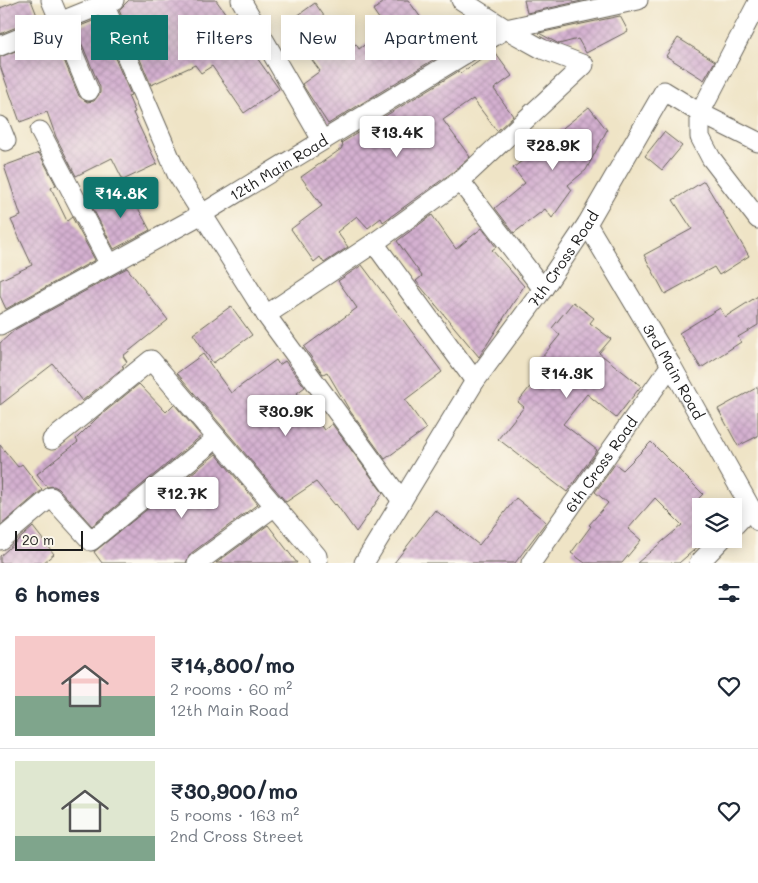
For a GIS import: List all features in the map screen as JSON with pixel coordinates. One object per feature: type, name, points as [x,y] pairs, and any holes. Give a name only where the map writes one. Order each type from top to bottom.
[{"type":"street","points":[[51,0],[58,15]]},
{"type":"street","points":[[241,0],[322,140]]},
{"type":"street","points":[[266,315],[374,244],[460,181],[584,65],[542,49],[506,29],[461,0]]},
{"type":"street","name":"12th Main Road","points":[[2,318],[202,214],[506,29],[638,0]]},
{"type":"street","points":[[76,15],[109,2],[177,174],[266,315],[402,501]]},
{"type":"street","points":[[758,2],[700,113],[700,137],[703,145],[758,219]]},
{"type":"street","points":[[0,46],[15,40]]},
{"type":"street","points":[[77,60],[89,90]]},
{"type":"street","name":"7th Cross Road","points":[[364,563],[475,381],[543,289],[587,224],[664,91],[700,113]]},
{"type":"street","points":[[700,113],[758,142]]},
{"type":"street","points":[[40,132],[109,264]]},
{"type":"street","points":[[460,181],[543,289]]},
{"type":"street","name":"3rd Main Road","points":[[587,224],[671,364],[754,515]]},
{"type":"street","points":[[374,244],[475,381]]},
{"type":"street","points":[[52,440],[151,360],[317,556],[318,563]]},
{"type":"street","name":"6th Cross Road","points":[[531,563],[671,364]]},
{"type":"street","points":[[0,540],[51,497],[91,541],[217,438]]},
{"type":"street","points":[[197,563],[275,506]]},
{"type":"street","points":[[742,522],[754,515]]},
{"type":"street","points":[[700,563],[714,548]]},
{"type":"building","points":[[20,0],[31,0],[37,15],[15,15],[15,28],[0,34],[0,8]]},
{"type":"building","points":[[129,0],[216,0],[227,15],[178,15],[178,60],[258,60],[279,89],[244,113],[212,66],[201,73],[195,65],[151,85],[140,60],[168,60],[168,15],[121,15],[119,10]]},
{"type":"building","points":[[387,0],[408,0],[419,15],[376,15],[373,10]]},
{"type":"building","points":[[524,0],[586,0],[527,13]]},
{"type":"building","points":[[315,3],[323,15],[298,15]]},
{"type":"building","points":[[620,16],[628,31],[586,53],[578,39],[559,44],[539,33]]},
{"type":"building","points":[[91,22],[91,60],[116,60],[131,95],[128,96],[135,112],[133,113],[157,164],[123,180],[112,158],[76,176],[56,137],[47,112],[20,122],[0,66],[0,57],[15,51],[15,60],[64,60],[79,96],[87,102],[94,101],[100,93],[100,87],[81,42],[81,26]]},
{"type":"building","points":[[678,38],[715,61],[704,80],[666,56]]},
{"type":"building","points":[[355,45],[359,49],[365,45],[365,60],[433,60],[328,124],[302,84],[320,71],[312,60],[355,60]]},
{"type":"building","points":[[496,54],[512,76],[494,89],[513,116],[497,131],[473,99],[443,120],[470,157],[453,172],[383,222],[381,218],[368,228],[357,216],[337,232],[348,247],[324,263],[320,257],[314,262],[291,229],[322,206],[301,177],[341,149],[343,145],[341,143],[459,71],[461,73],[479,60],[496,60]]},
{"type":"building","points":[[589,107],[607,130],[586,170],[568,185],[572,190],[552,218],[545,209],[514,233],[495,208],[525,183],[513,168]]},
{"type":"building","points":[[664,132],[682,146],[662,170],[645,156]]},
{"type":"building","points":[[39,153],[56,185],[51,188],[67,221],[72,217],[95,260],[6,309],[0,296],[0,280],[32,265],[11,220],[21,216],[4,166]]},
{"type":"building","points":[[704,181],[749,256],[719,275],[714,267],[665,294],[644,255],[692,229],[673,200]]},
{"type":"building","points":[[127,188],[150,230],[114,249],[92,207]]},
{"type":"building","points":[[432,215],[456,249],[482,228],[496,247],[492,250],[524,286],[479,357],[416,281],[422,276],[397,241]]},
{"type":"building","points":[[362,265],[442,372],[405,400],[426,429],[385,459],[350,411],[327,372],[323,374],[304,347],[357,308],[338,281]]},
{"type":"building","points":[[127,268],[168,320],[123,356],[127,362],[122,366],[124,367],[82,401],[53,364],[0,405],[0,343],[16,329]]},
{"type":"building","points":[[758,296],[758,325],[738,337],[741,342],[701,368],[679,333],[720,308],[725,317]]},
{"type":"building","points":[[573,302],[594,318],[590,323],[611,339],[599,353],[641,386],[616,418],[587,394],[563,424],[597,450],[567,492],[498,439],[524,407],[518,402],[541,373],[534,367],[560,335],[552,328]]},
{"type":"building","points":[[231,306],[252,335],[213,363],[193,334]]},
{"type":"building","points":[[203,354],[231,393],[276,360],[279,365],[285,361],[305,387],[297,393],[324,430],[332,424],[383,493],[356,532],[336,504],[316,482],[286,502],[177,373]]},
{"type":"building","points":[[139,384],[166,412],[174,404],[201,436],[92,526],[59,489],[54,486],[47,487],[37,474],[78,442],[76,439],[96,419]]},
{"type":"building","points":[[758,387],[758,436],[738,446],[718,409]]},
{"type":"building","points":[[651,442],[703,494],[699,498],[692,498],[692,548],[696,548],[679,563],[637,563],[682,525],[655,498],[628,529],[641,540],[622,563],[585,563],[571,553],[591,526],[589,525],[608,503],[595,492],[615,464],[623,470]]},
{"type":"building","points":[[0,445],[18,467],[22,464],[42,490],[1,525]]},
{"type":"building","points":[[216,454],[258,504],[190,554],[186,563],[102,563],[94,552]]},
{"type":"building","points":[[516,498],[546,522],[515,563],[394,563],[435,510],[479,545]]},
{"type":"building","points":[[268,525],[297,563],[216,563]]},
{"type":"building","points":[[33,527],[54,554],[43,563],[0,563],[0,556]]}]
